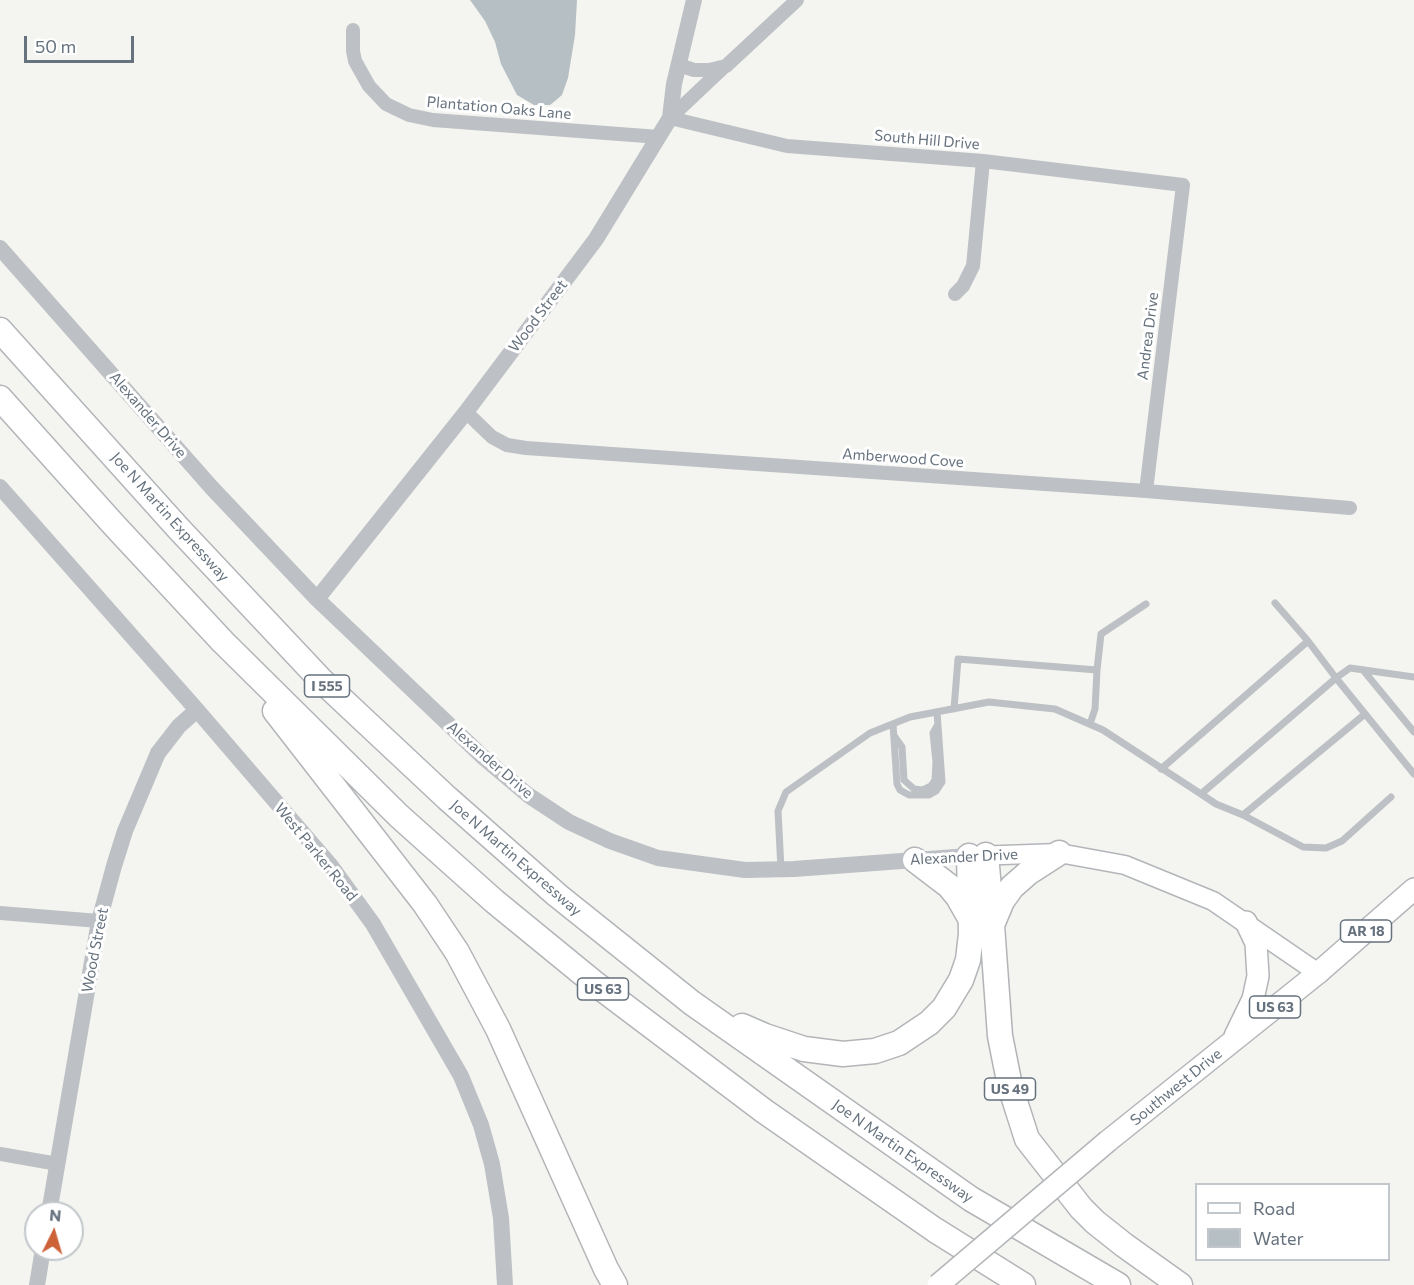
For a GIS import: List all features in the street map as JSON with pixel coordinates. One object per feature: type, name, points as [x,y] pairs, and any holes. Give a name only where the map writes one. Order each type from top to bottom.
[{"type":"highway","name":"Joe N Martin Expressway","points":[[0,330],[178,528],[321,680],[447,798],[557,895],[692,1003],[971,1198],[1118,1285]]},
{"type":"highway","points":[[0,398],[223,642],[424,904],[457,952],[498,1029],[615,1285]]},
{"type":"highway","name":"US 63","points":[[223,642],[399,816],[494,901],[593,982],[764,1112],[935,1230],[1023,1285]]},
{"type":"highway","name":"US 49","points":[[981,922],[1002,902],[1018,880],[1059,854]]},
{"type":"highway","name":"US 49","points":[[978,855],[981,922],[1000,1036],[1010,1086],[1028,1139],[1059,1181],[1095,1222],[1180,1285]]},
{"type":"highway","points":[[692,1003],[765,1036],[804,1049],[843,1054],[875,1051],[913,1035],[944,1008],[962,980],[968,960],[971,934],[981,922],[948,886],[915,860]]},
{"type":"main road","name":"Alexander Drive","points":[[978,855],[1059,854],[1125,865],[1213,900],[1318,973]]},
{"type":"main road","name":"Southwest Drive","points":[[938,1285],[1108,1141],[1318,973],[1414,889]]},
{"type":"main road","points":[[1232,1042],[1253,999],[1258,976],[1256,943],[1246,922]]},
{"type":"street","name":"Wood Street","points":[[317,599],[466,412],[596,239],[670,118],[674,84],[694,0]]},
{"type":"street","points":[[670,118],[797,0]]},
{"type":"street","name":"Plantation Oaks Lane","points":[[353,30],[355,61],[369,86],[386,104],[409,115],[444,121],[659,137]]},
{"type":"street","points":[[679,65],[694,70],[709,70],[726,66]]},
{"type":"street","name":"South Hill Drive","points":[[670,118],[787,146],[983,161],[1183,185]]},
{"type":"street","points":[[955,294],[963,286],[973,266],[983,161]]},
{"type":"street","name":"Andrea Drive","points":[[1146,491],[1183,185]]},
{"type":"street","name":"Alexander Drive","points":[[0,248],[212,488],[317,599],[484,758],[528,795],[569,822],[610,841],[658,858],[744,870],[978,855]]},
{"type":"street","name":"Amberwood Cove","points":[[466,412],[492,437],[507,445],[526,448],[1146,491],[1350,508]]},
{"type":"street","name":"West Parker Road","points":[[0,487],[331,866],[373,924],[461,1076],[481,1125],[492,1164],[501,1218],[505,1285]]},
{"type":"street","name":"Wood Street","points":[[51,1201],[99,921],[125,831],[158,753],[170,737],[197,710]]},
{"type":"street","points":[[0,913],[99,921]]},
{"type":"street","points":[[0,1154],[58,1164]]},
{"type":"street","points":[[37,1285],[41,1261]]},
{"type":"lane","points":[[1275,603],[1414,774]]},
{"type":"lane","points":[[1090,724],[1095,709],[1101,634],[1146,604]]},
{"type":"lane","points":[[1161,769],[1308,641]]},
{"type":"lane","points":[[954,709],[958,659],[1097,670]]},
{"type":"lane","points":[[1201,794],[1350,668],[1414,677]]},
{"type":"lane","points":[[1362,670],[1414,732]]},
{"type":"lane","points":[[781,869],[778,811],[786,792],[870,733],[910,717],[989,702],[1055,709],[1103,730],[1216,804],[1243,815],[1303,847],[1326,848],[1342,841],[1390,797]]},
{"type":"lane","points":[[893,724],[897,784],[900,790],[909,795],[929,795],[936,791],[942,782],[943,773],[937,712]]},
{"type":"lane","points":[[1243,815],[1365,714]]},
{"type":"water","points":[[470,0],[577,0],[575,35],[568,78],[562,95],[550,105],[534,105],[517,95],[501,64],[495,42],[485,21]]}]
